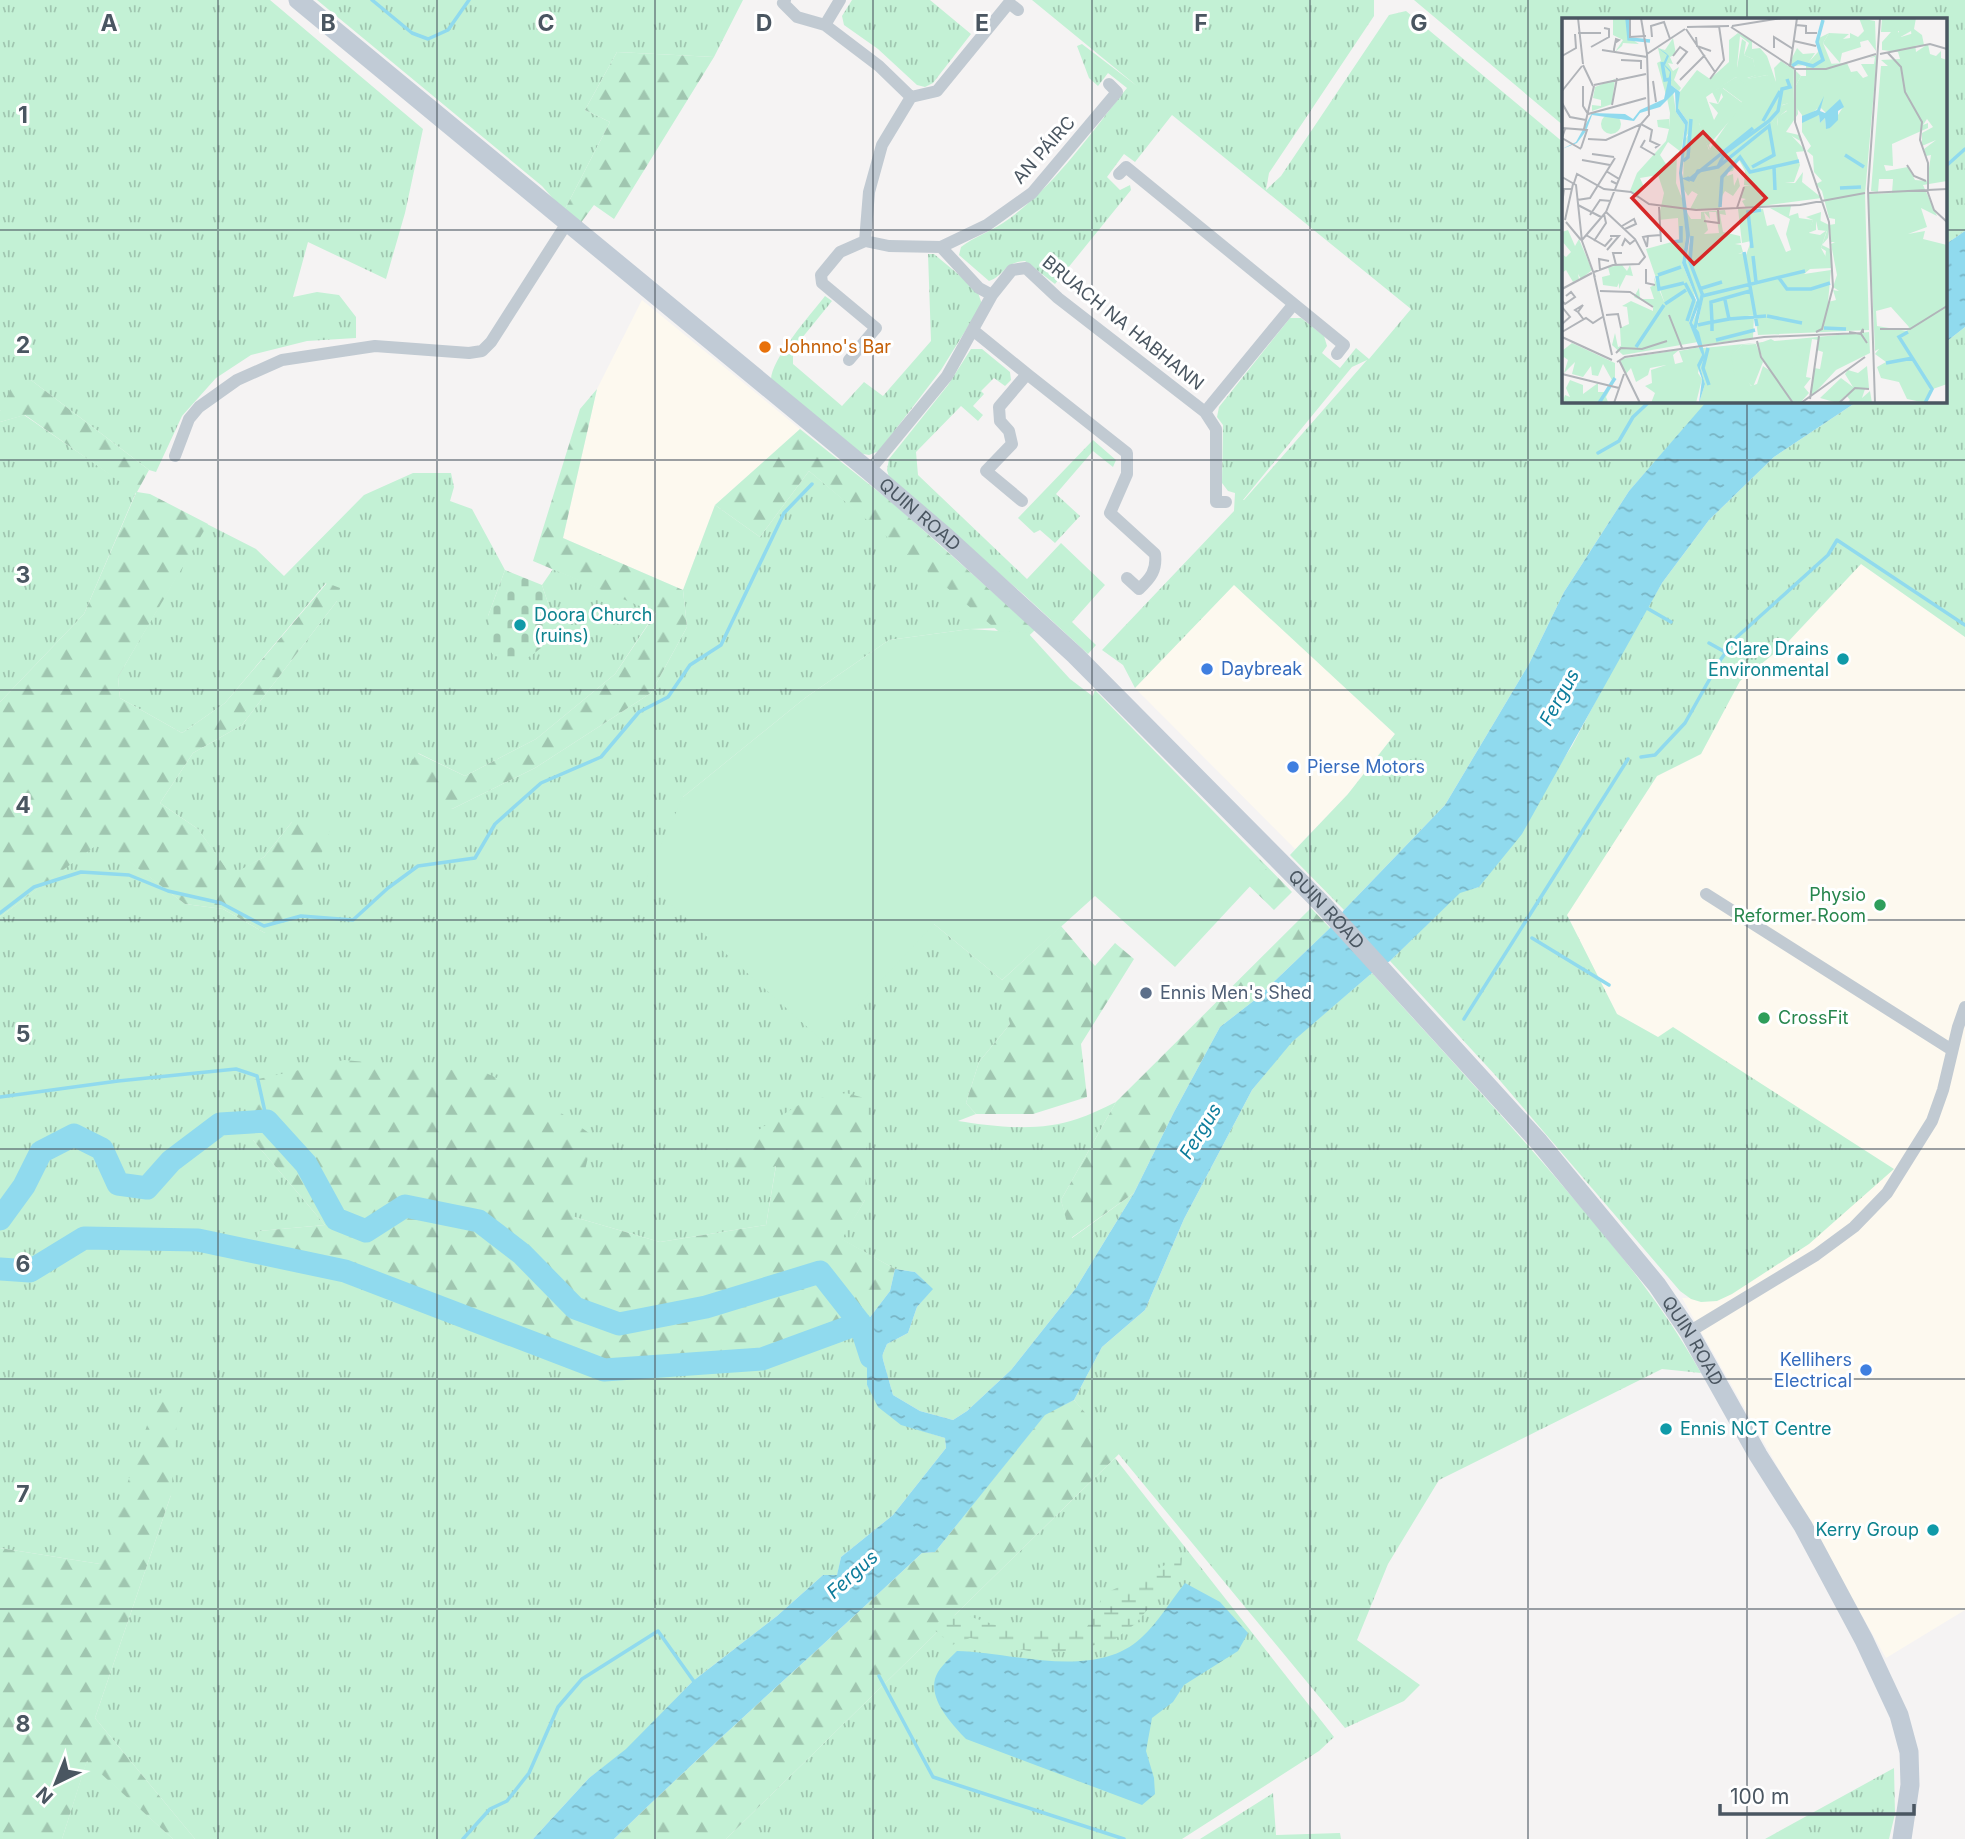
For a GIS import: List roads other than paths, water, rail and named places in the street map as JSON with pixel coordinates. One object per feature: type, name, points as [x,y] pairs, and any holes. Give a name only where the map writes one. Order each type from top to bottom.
[{"type":"main road","name":"QUIN ROAD","points":[[298,0],[869,471],[1075,655],[1323,905],[1539,1142],[1657,1285],[1689,1332],[1758,1455],[1803,1526],[1864,1640],[1899,1715],[1909,1752],[1910,1785],[1902,1839]]},
{"type":"street","points":[[785,0],[783,4],[797,18],[825,25],[880,66],[911,97]]},
{"type":"street","points":[[825,25],[840,0]]},
{"type":"street","points":[[849,360],[876,328],[822,283],[821,275],[840,252],[865,241],[869,192],[882,145],[911,97],[937,91],[1009,3],[1018,10]]},
{"type":"street","name":"AN PÁIRC","points":[[865,241],[889,246],[941,247],[987,225],[1032,193],[1117,92],[1109,84]]},
{"type":"street","points":[[1119,174],[1126,167],[1344,345],[1337,354]]},
{"type":"street","points":[[176,456],[189,419],[199,407],[237,380],[282,360],[375,346],[469,353],[482,351],[491,342],[567,223]]},
{"type":"street","points":[[941,247],[979,288],[992,295]]},
{"type":"street","name":"BRUACH NA HABHANN","points":[[869,471],[947,376],[992,295],[1012,270],[1026,268],[1058,298],[1205,412],[1216,429],[1216,502],[1226,502]]},
{"type":"street","name":"BRUACH NA HABHANN","points":[[1205,412],[1293,305]]},
{"type":"street","points":[[974,331],[1127,453],[1127,474],[1110,513],[1155,554],[1156,566],[1150,579],[1139,589],[1127,578]]},
{"type":"street","points":[[1022,502],[986,471],[1013,444],[1009,431],[1000,421],[999,407],[1027,374]]},
{"type":"street","points":[[1706,894],[1952,1050]]},
{"type":"street","points":[[1689,1332],[1816,1255],[1854,1227],[1886,1193],[1932,1121],[1944,1090],[1965,1007]]},
{"type":"water","points":[[1965,231],[1965,327],[1948,340],[1948,243]]},
{"type":"water","name":"Fergus","points":[[1706,402],[1856,402],[1774,457],[1709,520],[1662,583],[1522,834],[1479,887],[1460,893],[1390,961],[1372,973],[1292,1042],[1252,1090],[1184,1219],[1145,1310],[1102,1347],[1074,1400],[1045,1415],[935,1552],[922,1553],[614,1839],[533,1839],[589,1778],[626,1749],[693,1681],[777,1616],[823,1575],[837,1575],[841,1557],[893,1515],[946,1448],[945,1438],[901,1425],[878,1407],[867,1385],[867,1359],[858,1333],[890,1291],[895,1269],[915,1272],[933,1289],[917,1307],[908,1333],[887,1344],[882,1356],[893,1395],[920,1411],[953,1420],[967,1411],[1011,1370],[1076,1288],[1134,1193],[1220,1027],[1256,999],[1330,928],[1445,805],[1529,664],[1564,592],[1629,491]]},
{"type":"water","points":[[1185,1583],[1220,1602],[1248,1633],[1238,1651],[1184,1685],[1173,1702],[1152,1718],[1146,1751],[1154,1778],[1155,1794],[1142,1805],[966,1739],[941,1708],[934,1690],[935,1681],[940,1669],[957,1651],[1052,1661],[1101,1658],[1122,1651],[1141,1638]]},
{"type":"waterway","points":[[372,0],[412,33],[428,39],[448,30],[469,0]]},
{"type":"waterway","points":[[1948,164],[1965,149]]},
{"type":"waterway","points":[[1598,453],[1619,441],[1633,417],[1649,402]]},
{"type":"waterway","points":[[0,913],[34,887],[81,872],[129,875],[168,891],[221,903],[264,926],[301,916],[353,920],[388,888],[418,866],[475,858],[495,824],[541,783],[601,757],[639,712],[668,697],[690,665],[721,645],[784,513],[812,484]]},
{"type":"waterway","points":[[1641,757],[1655,755],[1685,723],[1721,659],[1737,637],[1828,555],[1837,540],[1965,625]]},
{"type":"waterway","points":[[1645,607],[1671,622]]},
{"type":"waterway","points":[[1709,643],[1725,652]]},
{"type":"waterway","points":[[1464,1019],[1628,759]]},
{"type":"waterway","points":[[1532,938],[1609,985]]},
{"type":"waterway","points":[[0,1097],[236,1069],[257,1076],[267,1121]]},
{"type":"waterway","points":[[0,1219],[24,1186],[41,1152],[74,1135],[102,1149],[118,1184],[147,1188],[171,1161],[220,1124],[267,1121],[306,1164],[336,1219],[366,1231],[405,1206],[479,1221],[522,1254],[575,1308],[619,1324],[706,1307],[820,1272],[860,1323],[871,1357]]},
{"type":"waterway","points":[[0,1269],[30,1271],[84,1238],[198,1240],[345,1271],[604,1370],[762,1359],[860,1323]]},
{"type":"waterway","points":[[463,1839],[490,1809],[507,1801],[529,1773],[558,1707],[582,1679],[658,1631],[695,1683]]},
{"type":"waterway","points":[[879,1676],[933,1777],[1124,1839]]},
{"type":"place","name":"Johnno's Bar","points":[[765,347]]},
{"type":"place","name":"Doora Church (ruins)","points":[[520,625]]},
{"type":"place","name":"Clare Drains Environmental","points":[[1843,659]]},
{"type":"place","name":"Daybreak","points":[[1207,669]]},
{"type":"place","name":"Pierse Motors","points":[[1293,767]]},
{"type":"place","name":"Physio Reformer Room","points":[[1880,905]]},
{"type":"place","name":"Ennis Men's Shed","points":[[1146,993]]},
{"type":"place","name":"CrossFit","points":[[1764,1018]]},
{"type":"place","name":"Kellihers Electrical","points":[[1866,1370]]},
{"type":"place","name":"Ennis NCT Centre","points":[[1666,1429]]},
{"type":"place","name":"Kerry Group","points":[[1933,1530]]}]
